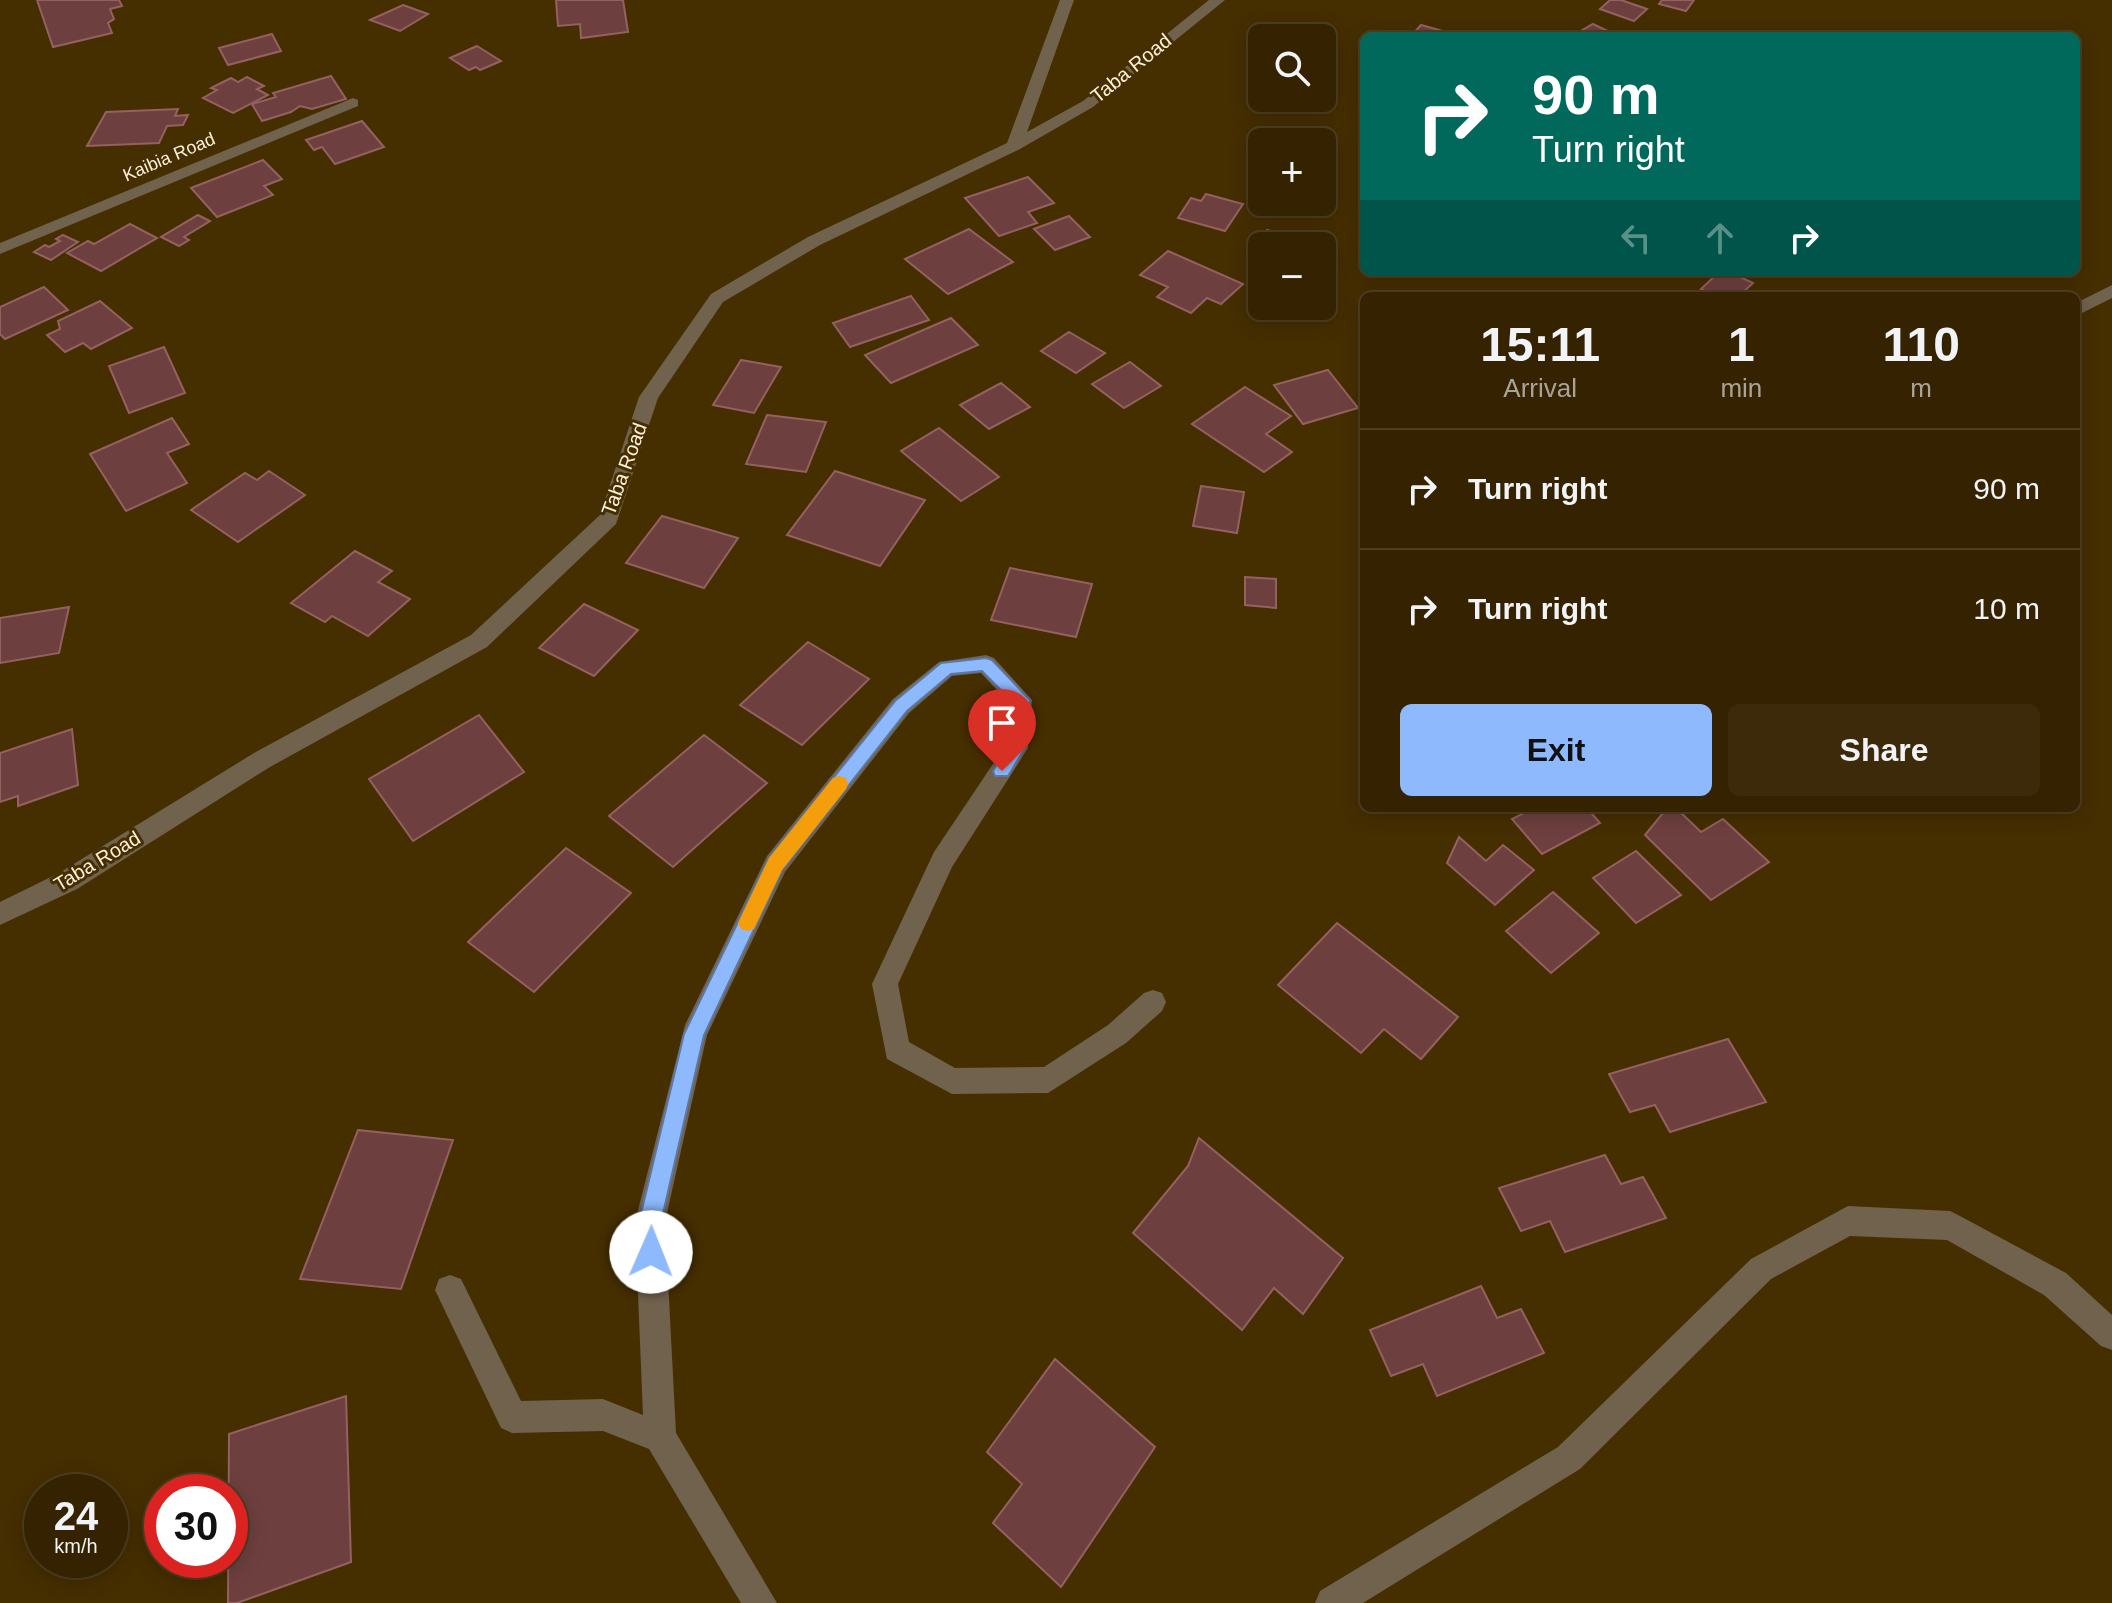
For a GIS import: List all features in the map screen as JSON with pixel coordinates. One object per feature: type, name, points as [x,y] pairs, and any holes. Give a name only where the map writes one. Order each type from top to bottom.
[{"type":"street","points":[[1014,146],[1067,0]]},
{"type":"street","name":"Taba Road","points":[[0,914],[68,881],[262,760],[479,641],[609,519],[649,397],[717,298],[814,241],[1014,146],[1088,104],[1218,0]]},
{"type":"street","name":"Kaibia Road","points":[[0,249],[353,103]]},
{"type":"street","points":[[2080,308],[2112,291]]},
{"type":"street","points":[[760,1603],[660,1437],[650,1222],[694,1034],[776,864],[901,706],[947,668],[986,664],[1021,700],[1016,748],[943,860],[885,984],[897,1050],[952,1081],[1048,1080],[1117,1034],[1153,1002]]},
{"type":"street","points":[[1332,1603],[1569,1458],[1761,1269],[1848,1221],[1950,1226],[2055,1284],[2112,1335]]},
{"type":"street","points":[[450,1290],[512,1417],[603,1415],[660,1437]]},
{"type":"building","points":[[37,0],[119,0],[122,6],[110,9],[114,19],[108,23],[112,33],[53,47]]},
{"type":"building","points":[[556,0],[623,0],[628,32],[581,38],[580,24],[558,26]]},
{"type":"building","points":[[1610,0],[1621,0],[1647,9],[1634,21],[1600,9]]},
{"type":"building","points":[[1662,0],[1694,0],[1686,11],[1659,4]]},
{"type":"building","points":[[403,5],[428,14],[400,31],[370,20]]},
{"type":"building","points":[[1593,24],[1610,32],[1579,32]]},
{"type":"building","points":[[1421,25],[1446,32],[1415,32]]},
{"type":"building","points":[[272,34],[281,51],[228,65],[219,48]]},
{"type":"building","points":[[477,46],[501,61],[480,70],[476,67],[469,70],[450,58]]},
{"type":"building","points":[[331,76],[346,99],[312,109],[300,106],[262,121],[252,104],[276,97],[273,93]]},
{"type":"building","points":[[247,77],[264,86],[257,89],[268,95],[233,113],[203,98],[217,90],[211,88],[231,78],[238,82]]},
{"type":"building","points":[[178,109],[175,116],[188,115],[183,125],[167,126],[159,143],[87,146],[106,112]]},
{"type":"building","points":[[362,121],[384,147],[335,164],[322,147],[314,150],[306,140]]},
{"type":"building","points":[[263,160],[282,179],[264,186],[273,195],[217,217],[191,188]]},
{"type":"building","points":[[1028,177],[1054,203],[1028,212],[1037,223],[999,236],[965,198]]},
{"type":"building","points":[[1206,194],[1243,204],[1225,231],[1178,218],[1191,198],[1201,201]]},
{"type":"building","points":[[198,215],[210,221],[184,237],[189,240],[179,246],[161,237]]},
{"type":"building","points":[[1069,216],[1090,237],[1055,250],[1034,229]]},
{"type":"building","points":[[130,224],[157,238],[101,271],[67,253],[88,241],[94,244]]},
{"type":"building","points":[[969,229],[1013,262],[948,294],[905,259]]},
{"type":"building","points":[[63,235],[78,242],[51,260],[34,252],[60,241],[56,239]]},
{"type":"building","points":[[1168,251],[1243,284],[1221,304],[1207,298],[1191,313],[1157,297],[1168,287],[1140,275]]},
{"type":"building","points":[[1715,276],[1738,276],[1753,283],[1743,292],[1707,292],[1701,289]]},
{"type":"building","points":[[44,287],[68,310],[5,339],[0,334],[0,307]]},
{"type":"building","points":[[911,296],[929,320],[850,347],[833,323]]},
{"type":"building","points":[[100,301],[132,328],[91,349],[83,343],[65,352],[47,335],[60,329],[58,321]]},
{"type":"building","points":[[951,318],[978,345],[891,383],[865,355]]},
{"type":"building","points":[[1069,332],[1105,353],[1076,373],[1041,351]]},
{"type":"building","points":[[164,347],[185,393],[129,413],[109,366]]},
{"type":"building","points":[[741,360],[781,367],[754,413],[713,405]]},
{"type":"building","points":[[1130,362],[1161,386],[1124,408],[1092,384]]},
{"type":"building","points":[[1328,370],[1358,408],[1303,424],[1274,385]]},
{"type":"building","points":[[1001,383],[1030,407],[989,429],[960,405]]},
{"type":"building","points":[[1245,387],[1291,416],[1266,434],[1292,452],[1264,472],[1192,424]]},
{"type":"building","points":[[767,415],[826,422],[806,472],[746,464]]},
{"type":"building","points":[[172,418],[189,444],[167,453],[187,483],[126,511],[90,454]]},
{"type":"building","points":[[939,428],[999,477],[961,501],[901,451]]},
{"type":"building","points":[[269,471],[305,495],[238,542],[191,510],[245,473],[257,480]]},
{"type":"building","points":[[835,471],[925,500],[880,566],[787,535]]},
{"type":"building","points":[[1201,486],[1244,492],[1237,533],[1193,526]]},
{"type":"building","points":[[662,516],[738,538],[704,588],[626,563]]},
{"type":"building","points":[[355,551],[392,571],[378,582],[410,599],[368,636],[332,616],[325,622],[291,603]]},
{"type":"building","points":[[1010,568],[1092,584],[1076,637],[991,620]]},
{"type":"building","points":[[1245,577],[1276,579],[1276,608],[1245,605]]},
{"type":"building","points":[[584,604],[638,630],[594,676],[539,648]]},
{"type":"building","points":[[69,607],[59,653],[0,663],[0,618]]},
{"type":"building","points":[[808,642],[869,679],[802,745],[740,705]]},
{"type":"building","points":[[479,715],[524,772],[413,841],[369,779]]},
{"type":"building","points":[[72,729],[78,785],[18,806],[18,796],[0,802],[0,753]]},
{"type":"building","points":[[704,735],[767,783],[673,867],[609,816]]},
{"type":"building","points":[[1526,812],[1590,812],[1600,823],[1542,854],[1512,819]]},
{"type":"building","points":[[1664,812],[1680,812],[1701,832],[1723,819],[1769,862],[1711,900],[1645,835]]},
{"type":"building","points":[[1459,837],[1486,861],[1503,845],[1534,870],[1495,905],[1447,863]]},
{"type":"building","points":[[566,848],[631,893],[534,992],[468,942]]},
{"type":"building","points":[[1636,851],[1681,895],[1636,923],[1593,878]]},
{"type":"building","points":[[1553,892],[1599,933],[1551,973],[1506,931]]},
{"type":"building","points":[[1337,923],[1458,1017],[1421,1059],[1384,1029],[1361,1053],[1278,985]]},
{"type":"building","points":[[1728,1039],[1766,1102],[1670,1132],[1655,1105],[1630,1112],[1609,1074]]},
{"type":"building","points":[[358,1130],[453,1140],[401,1289],[300,1279]]},
{"type":"building","points":[[1199,1138],[1343,1258],[1303,1314],[1274,1288],[1242,1330],[1133,1233],[1188,1166]]},
{"type":"building","points":[[1605,1155],[1621,1184],[1643,1177],[1666,1218],[1565,1252],[1550,1221],[1521,1231],[1499,1188]]},
{"type":"building","points":[[1481,1286],[1497,1318],[1521,1309],[1544,1353],[1437,1396],[1423,1364],[1391,1376],[1370,1330]]},
{"type":"building","points":[[1055,1359],[1155,1447],[1061,1587],[993,1523],[1022,1484],[987,1452]]},
{"type":"building","points":[[346,1396],[351,1562],[237,1603],[228,1603],[228,1578],[248,1578],[248,1474],[229,1474],[229,1434]]},
{"type":"slow traffic","points":[[747,923],[776,864],[839,784]]},
{"type":"route","points":[[651,1252],[650,1222],[694,1034],[776,864],[901,706],[947,668],[986,664],[1021,700],[1016,748],[1002,771]]}]
